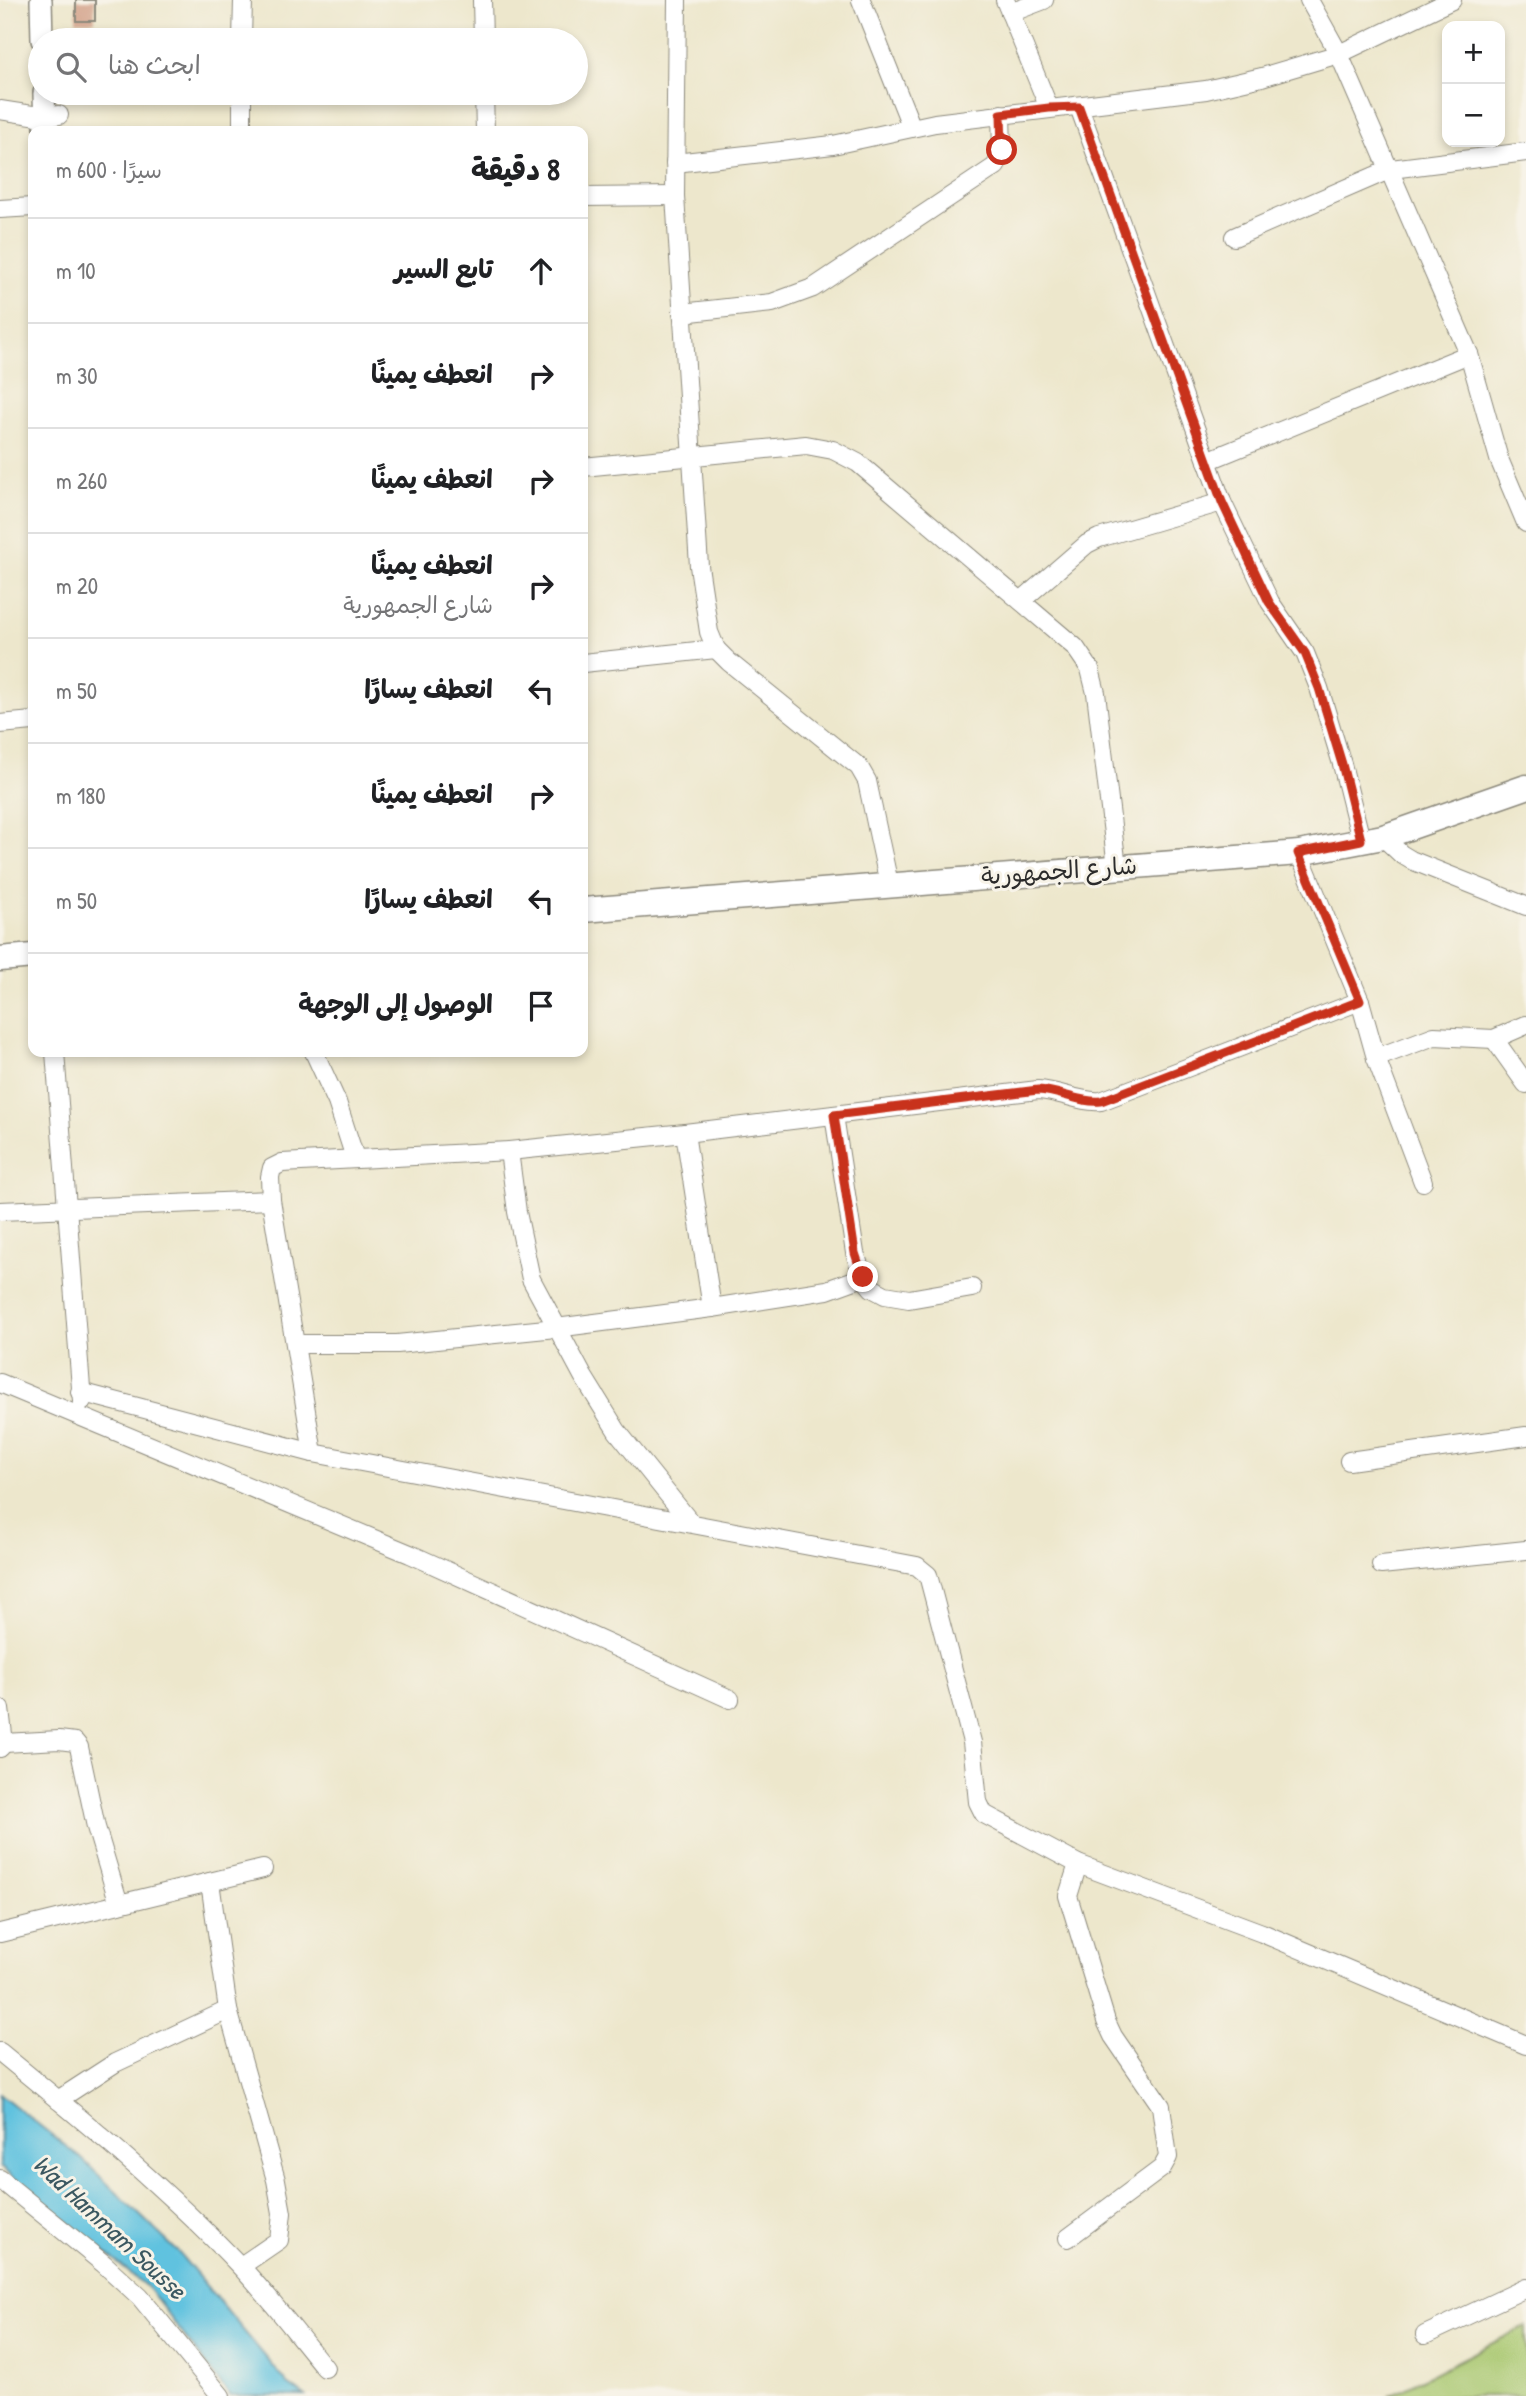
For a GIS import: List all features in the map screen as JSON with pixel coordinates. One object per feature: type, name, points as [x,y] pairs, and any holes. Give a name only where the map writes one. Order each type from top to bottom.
[{"type":"main road","name":"شارع الجمهورية","points":[[588,910],[1298,853],[1372,839],[1526,787]]},
{"type":"main road","points":[[0,959],[28,956]]},
{"type":"street","points":[[41,0],[42,28]]},
{"type":"street","points":[[55,0],[56,28]]},
{"type":"street","points":[[242,28],[243,0]]},
{"type":"street","points":[[482,0],[483,28]]},
{"type":"street","points":[[677,0],[675,196],[690,456],[699,566],[709,632],[716,649],[729,662],[859,767],[867,781],[889,884]]},
{"type":"street","points":[[861,0],[912,128]]},
{"type":"street","points":[[1044,0],[1007,6],[1049,108]]},
{"type":"street","points":[[1309,0],[1339,54],[1391,169],[1469,354],[1499,459],[1526,523]]},
{"type":"street","points":[[675,163],[820,147],[912,128],[1001,114],[1079,107],[1206,90],[1339,54],[1452,0]]},
{"type":"street","points":[[47,105],[52,124]]},
{"type":"street","points":[[52,124],[56,105]]},
{"type":"street","points":[[242,105],[242,126]]},
{"type":"street","points":[[484,105],[485,126]]},
{"type":"street","points":[[1079,107],[1222,502],[1269,602],[1305,653],[1319,688],[1342,764],[1372,839],[1411,860],[1526,906]]},
{"type":"street","points":[[0,110],[52,124]]},
{"type":"street","points":[[682,313],[772,303],[813,288],[996,166],[1002,150],[1001,114]]},
{"type":"street","points":[[1234,237],[1391,169],[1526,152]]},
{"type":"street","points":[[588,197],[675,196]]},
{"type":"street","points":[[0,209],[28,207]]},
{"type":"street","points":[[1206,461],[1469,354]]},
{"type":"street","points":[[588,466],[806,445],[834,450],[858,463],[1075,647],[1090,669],[1096,693],[1117,867]]},
{"type":"street","points":[[1021,601],[1087,544],[1099,538],[1222,502]]},
{"type":"street","points":[[588,662],[716,649]]},
{"type":"street","points":[[0,724],[28,721]]},
{"type":"street","points":[[1298,853],[1360,1001],[1376,1058],[1423,1182]]},
{"type":"street","points":[[313,1454],[297,1344],[271,1200],[272,1168],[282,1163],[509,1151],[685,1133],[1038,1090],[1054,1091],[1091,1102],[1101,1101],[1360,1001]]},
{"type":"street","points":[[1376,1058],[1434,1036],[1494,1039],[1526,1025]]},
{"type":"street","points":[[1494,1039],[1526,1084]]},
{"type":"street","points":[[55,1057],[80,1392],[87,1420]]},
{"type":"street","points":[[316,1057],[337,1101],[355,1158]]},
{"type":"street","points":[[834,1115],[855,1253],[863,1277],[872,1288],[885,1295],[909,1299],[972,1288]]},
{"type":"street","points":[[685,1133],[712,1308]]},
{"type":"street","points":[[509,1151],[519,1225],[531,1279],[556,1328],[617,1431],[690,1522]]},
{"type":"street","points":[[0,1211],[271,1200]]},
{"type":"street","points":[[297,1344],[397,1345],[556,1328],[827,1290],[863,1277]]},
{"type":"street","points":[[0,1383],[410,1554],[730,1699]]},
{"type":"street","points":[[80,1392],[313,1454],[917,1566],[925,1570],[972,1742],[980,1810],[1078,1864],[1262,1933],[1526,2045]]},
{"type":"street","points":[[1349,1461],[1526,1436]]},
{"type":"street","points":[[1381,1564],[1526,1550]]},
{"type":"street","points":[[0,1709],[2,1745],[59,1740],[75,1742],[79,1747],[96,1827],[119,1904]]},
{"type":"street","points":[[1069,2238],[1162,2168],[1168,2157],[1161,2106],[1113,2036],[1102,2009],[1069,1896],[1078,1864]]},
{"type":"street","points":[[0,1933],[263,1869]]},
{"type":"street","points":[[210,1882],[228,2010],[276,2180],[282,2213],[279,2240],[240,2266]]},
{"type":"street","points":[[58,2100],[115,2063],[228,2010]]},
{"type":"street","points":[[0,2052],[155,2184],[240,2266],[325,2368]]},
{"type":"street","points":[[0,2179],[140,2297],[220,2396]]},
{"type":"street","points":[[1425,2335],[1526,2288]]},
{"type":"green space","points":[[1526,2326],[1526,2396],[1389,2396]]},
{"type":"water","name":"Wad Hammam Sousse","points":[[0,2094],[82,2159],[178,2252],[288,2384],[305,2396],[230,2396],[147,2287],[0,2167]]},
{"type":"building","points":[[76,0],[95,0],[95,21],[76,21]]},
{"type":"route","points":[[863,1277],[855,1253],[834,1115],[1038,1090],[1054,1091],[1091,1102],[1101,1101],[1360,1001],[1298,853],[1361,840],[1319,688],[1305,653],[1286,622],[1269,602],[1222,502],[1079,107],[1001,114],[1002,150]]}]
